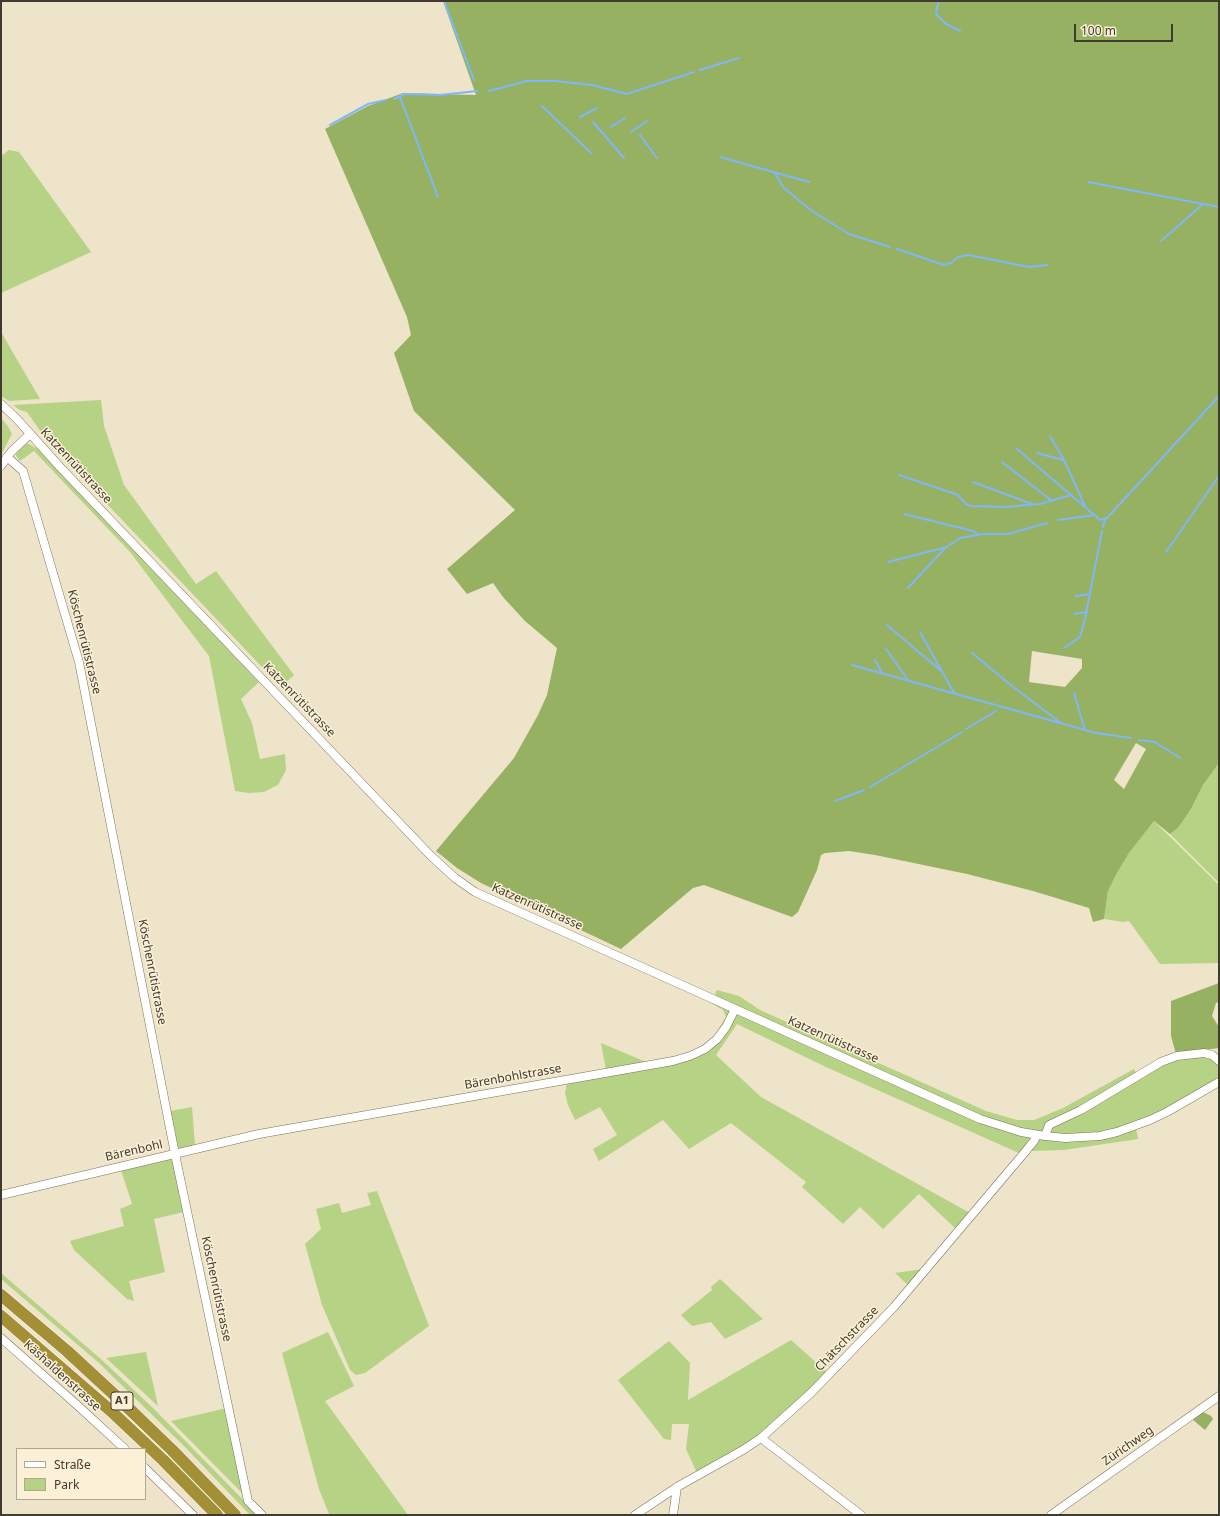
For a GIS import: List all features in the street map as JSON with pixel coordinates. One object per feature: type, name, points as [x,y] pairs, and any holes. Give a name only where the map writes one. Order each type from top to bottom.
[{"type":"highway","name":"A1","points":[[1,1295],[67,1351],[120,1400],[172,1450],[235,1515]]},
{"type":"highway","name":"A1","points":[[1,1316],[110,1410],[163,1460],[217,1515]]},
{"type":"street","name":"Katzenrütistrasse","points":[[1,404],[16,418],[156,569],[430,856],[455,878],[475,892],[980,1118],[1020,1132],[1041,1136],[1082,1138],[1100,1136],[1127,1129],[1150,1120],[1219,1082]]},
{"type":"street","points":[[1,466],[7,457],[30,434]]},
{"type":"street","name":"Köschenrütistrasse","points":[[7,457],[23,471],[79,662],[175,1154],[248,1501],[262,1515]]},
{"type":"street","name":"Bärenbohlstrasse","points":[[273,1132],[638,1068],[690,1056],[705,1049],[717,1039],[726,1027],[735,1009]]},
{"type":"street","name":"Chätschstrasse","points":[[635,1515],[677,1487],[726,1460],[761,1438],[812,1392],[894,1307],[1049,1125],[1077,1112],[1161,1062],[1177,1056],[1204,1053],[1212,1055],[1219,1061]]},
{"type":"street","name":"Bärenbohl","points":[[1,1195],[273,1132]]},
{"type":"street","name":"Käshaldenstrasse","points":[[1,1338],[124,1448]]},
{"type":"street","name":"Zürichweg","points":[[1051,1515],[1219,1396]]},
{"type":"street","points":[[761,1438],[861,1515]]},
{"type":"street","points":[[146,1469],[193,1515]]},
{"type":"street","points":[[673,1515],[677,1487]]},
{"type":"green space","points":[[443,1],[1219,1],[1219,763],[1203,785],[1191,809],[1178,828],[1170,834],[1154,821],[1129,853],[1108,891],[1104,919],[1093,922],[1089,908],[1033,891],[967,874],[849,851],[825,853],[821,855],[817,870],[798,912],[792,917],[704,885],[693,888],[621,949],[481,883],[457,868],[436,851],[514,758],[538,715],[547,695],[557,648],[525,621],[503,597],[493,583],[467,594],[447,569],[515,510],[414,411],[394,353],[411,335],[407,317],[325,129],[368,106],[403,93],[476,95]],"holes":[[[1032,651],[1082,659],[1082,668],[1065,687],[1029,682]],[[1136,743],[1146,749],[1124,789],[1114,780]]]},
{"type":"green space","points":[[9,150],[19,152],[91,252],[1,293],[1,156]]},
{"type":"green space","points":[[1,332],[40,399],[9,401],[1,396]]},
{"type":"green space","points":[[101,400],[104,426],[124,485],[196,584],[216,571],[294,675],[281,687],[48,442],[27,412],[20,410],[13,405]]},
{"type":"green space","points":[[1,418],[12,434],[1,455]]},
{"type":"green space","points":[[27,443],[38,449],[259,682],[241,699],[252,723],[260,759],[285,754],[286,770],[278,785],[264,792],[249,793],[235,791],[209,656],[130,552],[34,451],[20,461],[16,456],[17,450]]},
{"type":"green space","points":[[1219,763],[1219,883],[1170,834],[1178,828],[1191,809],[1203,785]]},
{"type":"green space","points":[[1154,821],[1219,885],[1219,963],[1160,964],[1129,921],[1123,922],[1104,919],[1108,891],[1117,873],[1129,853]]},
{"type":"green space","points":[[1219,983],[1219,1002],[1216,1003],[1212,1016],[1219,1027],[1219,1048],[1176,1054],[1171,1036],[1171,1001]]},
{"type":"green space","points":[[717,990],[739,996],[760,1010],[986,1111],[1017,1120],[1034,1120],[1063,1108],[1134,1069],[1138,1077],[1166,1062],[1204,1054],[1213,1058],[1219,1066],[1219,1078],[1170,1108],[1135,1123],[1138,1139],[1064,1150],[1031,1151],[1021,1154],[826,1067],[737,1024],[716,1055],[761,1097],[970,1213],[957,1230],[919,1194],[883,1229],[860,1207],[843,1224],[802,1187],[806,1182],[731,1123],[689,1149],[663,1120],[599,1161],[593,1149],[617,1135],[600,1107],[575,1120],[568,1105],[565,1093],[567,1083],[607,1075],[601,1043],[646,1062],[685,1054],[703,1046],[714,1036],[726,1017],[723,1010],[711,1003]]},
{"type":"green space","points":[[192,1107],[195,1146],[178,1150],[170,1111]]},
{"type":"green space","points":[[173,1157],[184,1212],[154,1219],[165,1272],[129,1281],[134,1301],[127,1299],[74,1250],[70,1241],[124,1226],[120,1209],[132,1204],[121,1170]]},
{"type":"green space","points":[[377,1191],[429,1326],[365,1373],[356,1375],[350,1370],[322,1305],[305,1244],[321,1229],[316,1209],[339,1203],[342,1213],[371,1205],[367,1193]]},
{"type":"green space","points":[[923,1269],[909,1286],[895,1273]]},
{"type":"green space","points":[[1,1273],[102,1360],[154,1409],[258,1515],[250,1515],[184,1446],[99,1363],[1,1279]]},
{"type":"green space","points":[[720,1279],[763,1319],[725,1339],[711,1322],[692,1326],[681,1315],[712,1290],[711,1287]]},
{"type":"green space","points":[[328,1332],[354,1386],[325,1401],[408,1515],[329,1514],[319,1489],[282,1353]]},
{"type":"green space","points":[[791,1340],[828,1373],[759,1436],[697,1473],[686,1449],[689,1424],[672,1424],[671,1440],[664,1439],[618,1380],[669,1341],[690,1363],[688,1400]]},
{"type":"green space","points":[[146,1352],[158,1406],[106,1358]]},
{"type":"green space","points":[[227,1408],[243,1494],[171,1421]]},
{"type":"green space","points":[[1203,1412],[1211,1416],[1213,1419],[1205,1430],[1192,1419]]},
{"type":"waterway","points":[[444,1],[474,80]]},
{"type":"waterway","points":[[939,1],[936,14],[946,24],[960,31]]},
{"type":"waterway","points":[[700,70],[739,58]]},
{"type":"waterway","points":[[489,91],[527,81],[555,81],[592,85],[627,94],[694,72]]},
{"type":"waterway","points":[[394,99],[405,94],[440,95],[477,91]]},
{"type":"waterway","points":[[400,97],[438,197]]},
{"type":"waterway","points":[[330,125],[368,104],[386,100]]},
{"type":"waterway","points":[[542,106],[591,153]]},
{"type":"waterway","points":[[580,117],[597,108]]},
{"type":"waterway","points":[[611,127],[625,118]]},
{"type":"waterway","points":[[631,132],[647,121]]},
{"type":"waterway","points":[[593,122],[624,158]]},
{"type":"waterway","points":[[640,135],[657,158]]},
{"type":"waterway","points":[[720,157],[809,182]]},
{"type":"waterway","points":[[774,172],[784,188],[812,211],[849,234],[890,247]]},
{"type":"waterway","points":[[1088,182],[1219,207]]},
{"type":"waterway","points":[[1161,241],[1203,204]]},
{"type":"waterway","points":[[897,249],[944,265],[951,263],[958,257],[969,255],[1029,267],[1047,265]]},
{"type":"waterway","points":[[1016,448],[1100,520],[1107,518],[1219,396]]},
{"type":"waterway","points":[[1050,436],[1064,460],[1085,506]]},
{"type":"waterway","points":[[1037,453],[1063,460]]},
{"type":"waterway","points":[[1002,462],[1052,501]]},
{"type":"waterway","points":[[899,475],[958,495],[966,504],[971,506],[1005,507],[1040,504],[1071,495]]},
{"type":"waterway","points":[[1166,552],[1219,476]]},
{"type":"waterway","points":[[973,482],[1032,504]]},
{"type":"waterway","points":[[904,514],[973,531],[979,535]]},
{"type":"waterway","points":[[1058,520],[1095,515]]},
{"type":"waterway","points":[[1103,527],[1105,519]]},
{"type":"waterway","points":[[908,588],[945,548],[960,538],[983,534],[1008,534],[1047,523]]},
{"type":"waterway","points":[[1064,648],[1080,637],[1085,619],[1102,531]]},
{"type":"waterway","points":[[888,562],[943,548]]},
{"type":"waterway","points":[[1076,596],[1090,594]]},
{"type":"waterway","points":[[1074,614],[1087,612]]},
{"type":"waterway","points":[[887,625],[940,670]]},
{"type":"waterway","points":[[920,632],[954,693]]},
{"type":"waterway","points":[[886,649],[908,680]]},
{"type":"waterway","points":[[972,653],[1012,686],[1061,723]]},
{"type":"waterway","points":[[875,660],[882,673]]},
{"type":"waterway","points":[[852,665],[1096,733],[1131,738]]},
{"type":"waterway","points":[[1074,693],[1085,730]]},
{"type":"waterway","points":[[966,729],[996,711]]},
{"type":"waterway","points":[[870,787],[962,732]]},
{"type":"waterway","points":[[1139,740],[1155,742],[1180,758]]},
{"type":"waterway","points":[[835,801],[864,790]]}]
